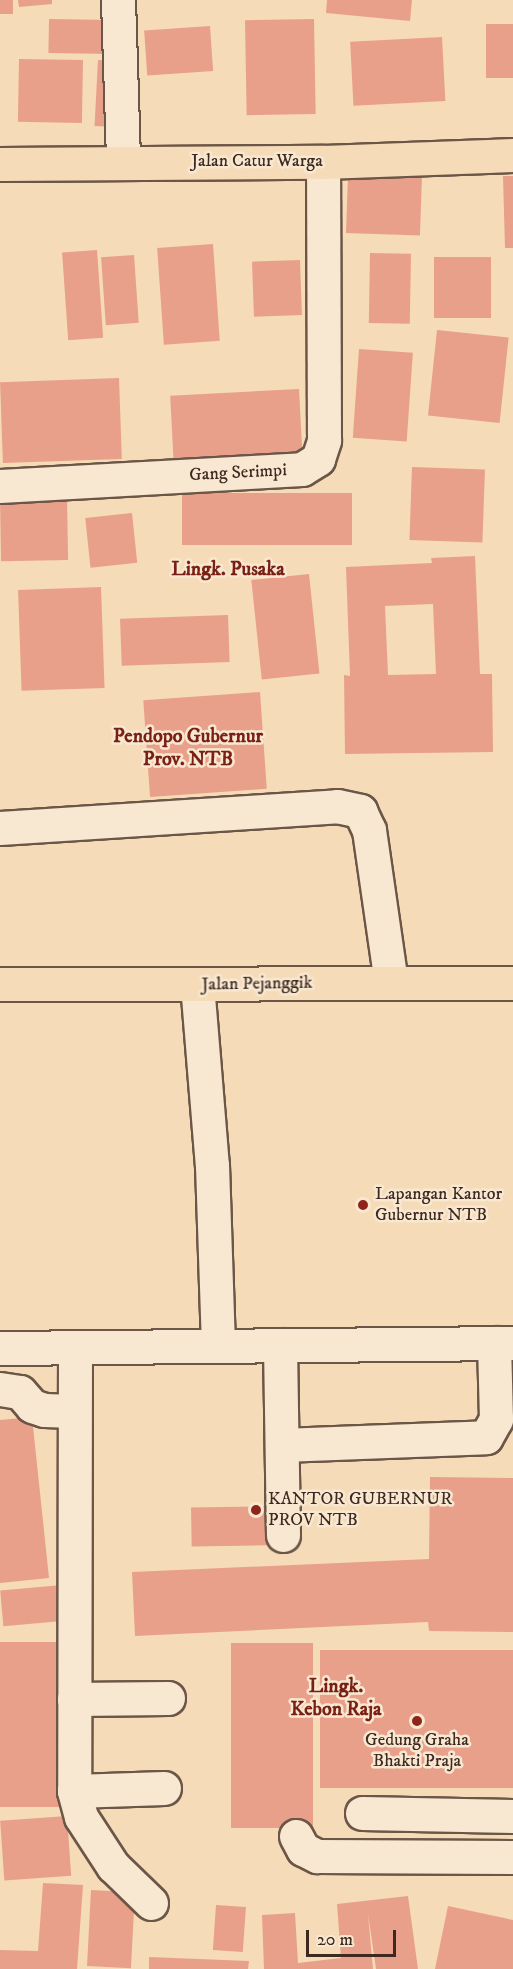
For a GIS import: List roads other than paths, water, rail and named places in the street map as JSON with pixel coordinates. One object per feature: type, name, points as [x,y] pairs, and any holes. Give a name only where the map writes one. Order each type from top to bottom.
[{"type":"main road","name":"Jalan Catur Warga","points":[[0,164],[123,161],[323,162],[513,155]]},
{"type":"main road","name":"Jalan Pejanggik","points":[[0,984],[513,983]]},
{"type":"street","points":[[118,0],[123,161]]},
{"type":"street","name":"Gang Serimpi","points":[[0,486],[302,469],[318,459],[324,441],[323,162]]},
{"type":"street","points":[[0,828],[337,806],[360,811],[369,830],[391,982]]},
{"type":"street","points":[[197,984],[212,1166],[218,1346]]},
{"type":"street","points":[[0,1348],[503,1343],[496,1419],[486,1437],[282,1445]]},
{"type":"street","points":[[280,1346],[283,1535]]},
{"type":"street","points":[[75,1347],[74,1791],[81,1817],[113,1866],[151,1903]]},
{"type":"street","points":[[0,1389],[20,1392],[33,1406],[44,1410],[74,1411]]},
{"type":"street","points":[[74,1699],[168,1698]]},
{"type":"street","points":[[74,1791],[164,1788]]},
{"type":"street","points":[[362,1813],[513,1816]]},
{"type":"street","points":[[296,1836],[303,1849],[317,1856],[513,1857]]},
{"type":"place","name":"Lapangan Kantor Gubernur NTB","points":[[363,1205]]},
{"type":"place","name":"KANTOR GUBERNUR PROV NTB","points":[[256,1510]]},
{"type":"place","name":"Gedung Graha Bhakti Praja","points":[[417,1721]]},
{"type":"district","name":"Lingk. Pusaka","points":[[228,569]]},
{"type":"district","name":"Pendopo Gubernur Prov. NTB","points":[[188,748]]},
{"type":"district","name":"Lingk. Kebon Raja","points":[[336,1698]]}]
